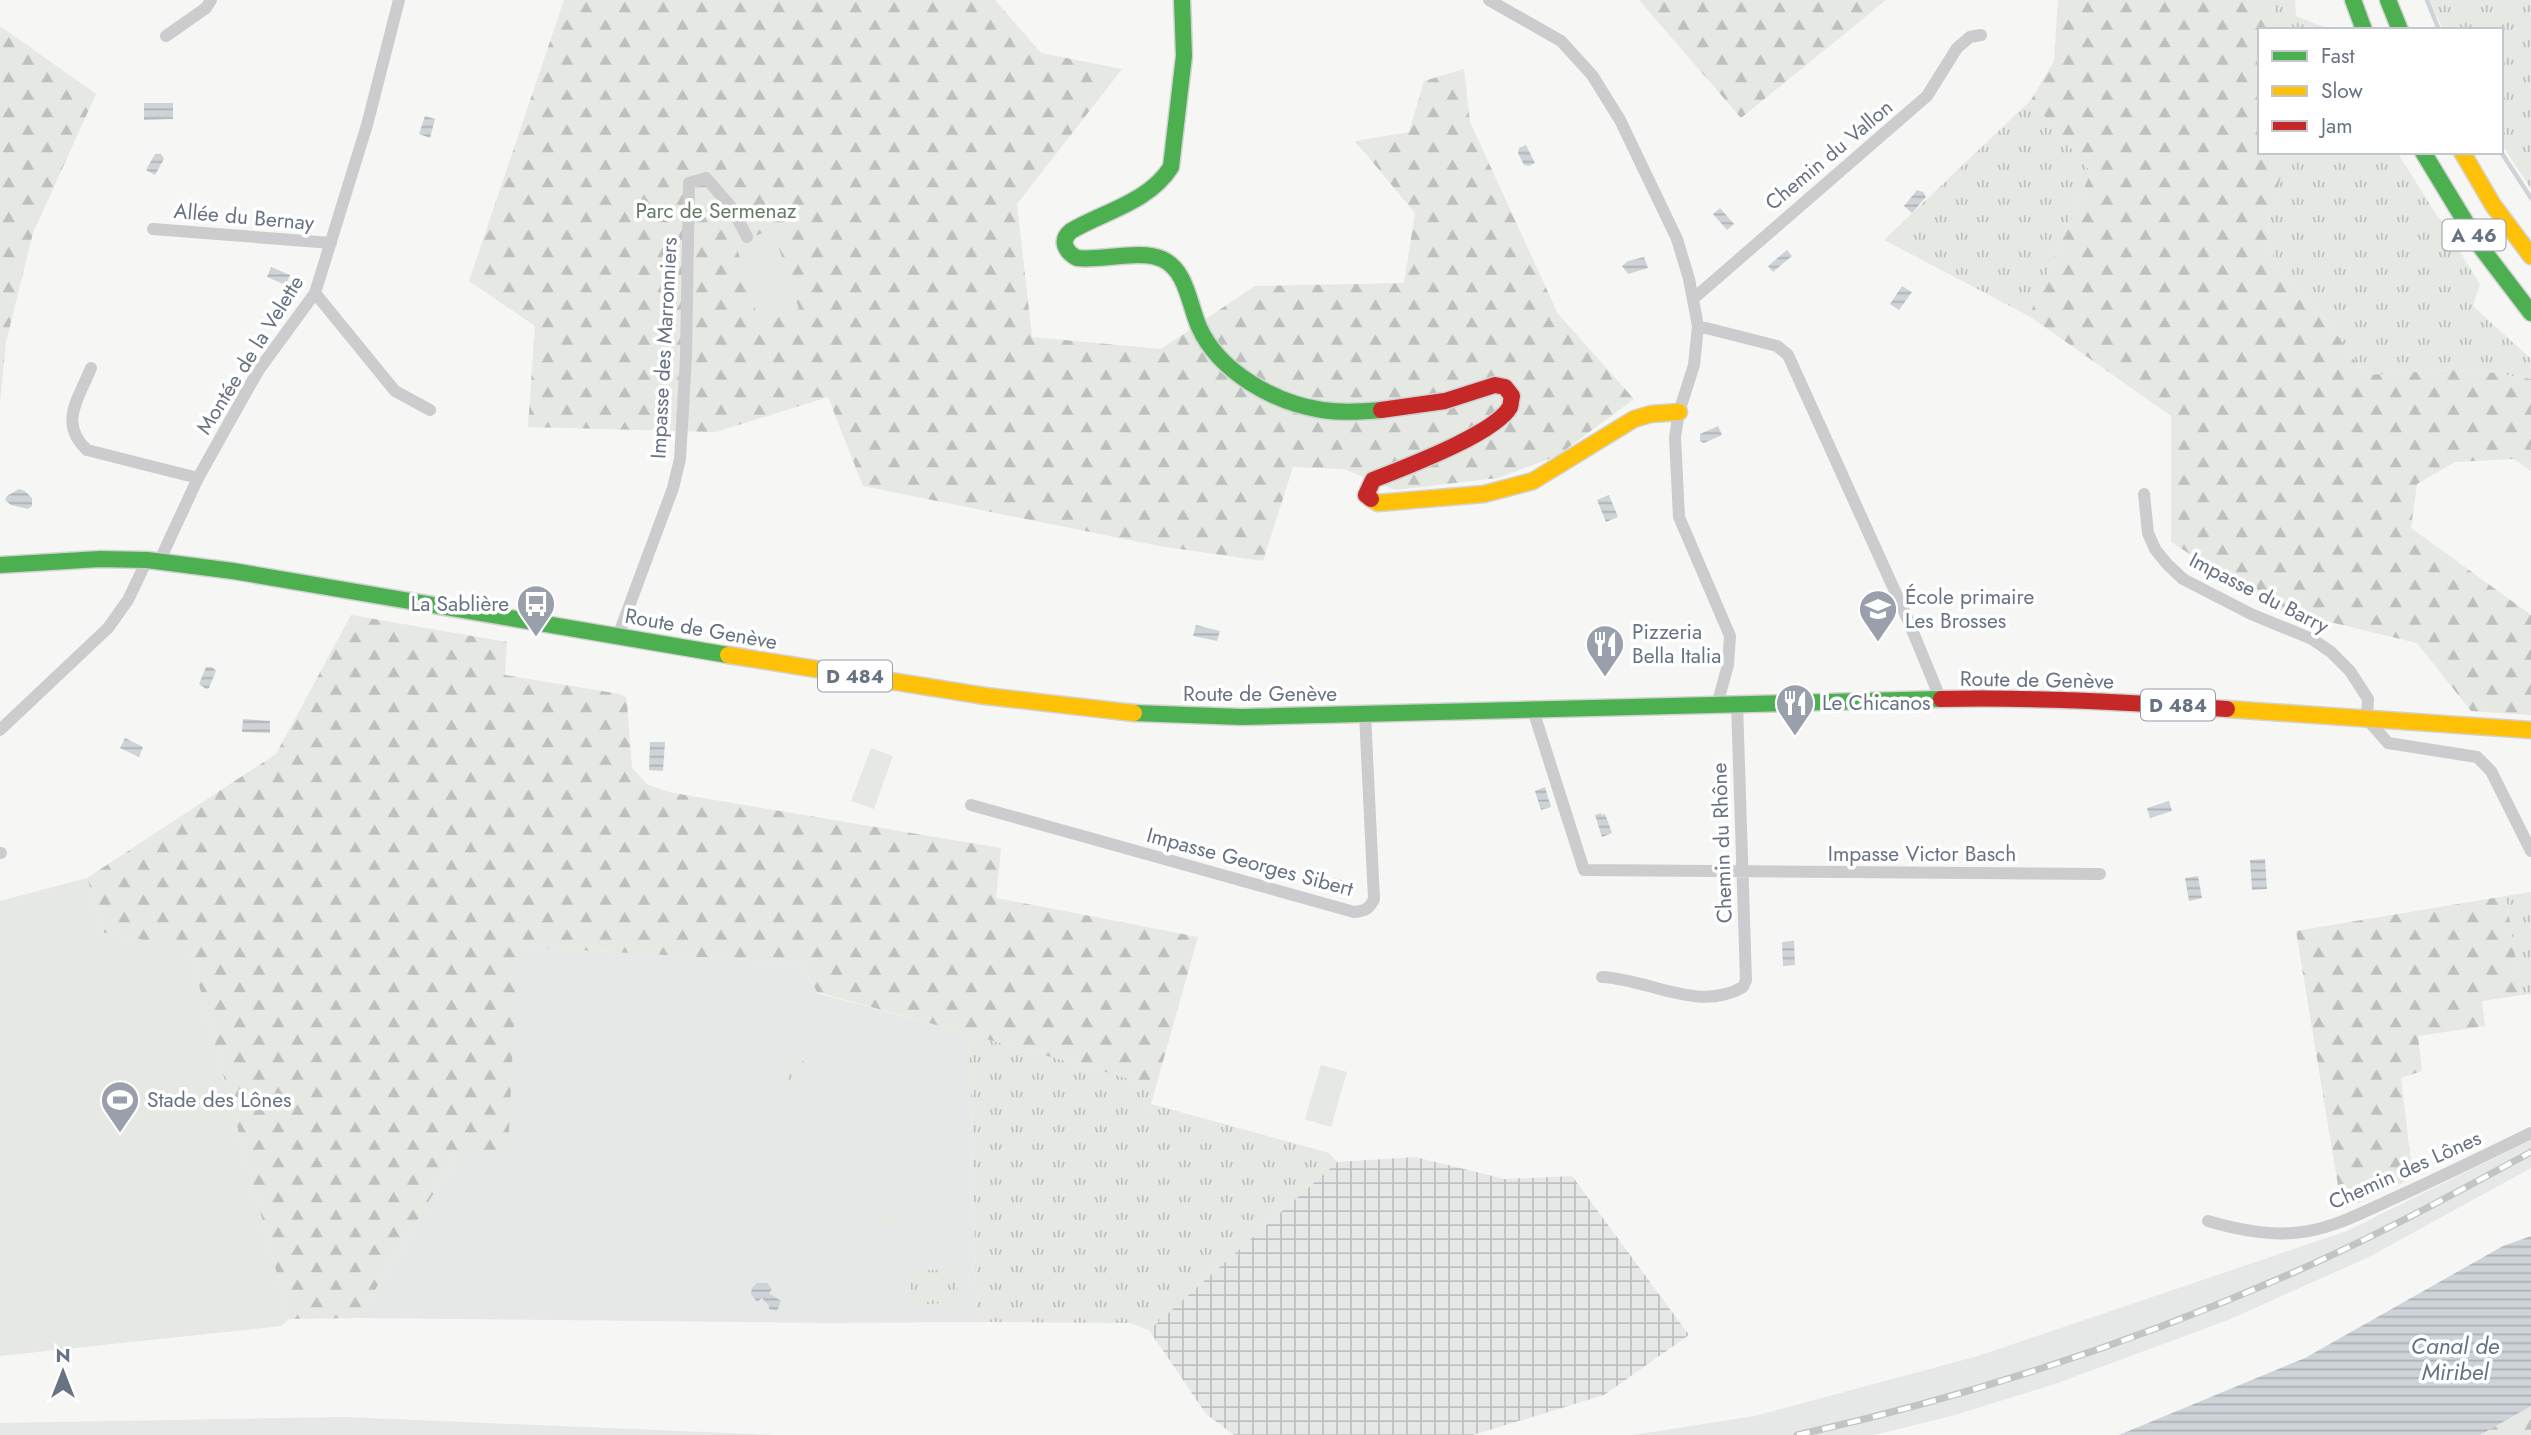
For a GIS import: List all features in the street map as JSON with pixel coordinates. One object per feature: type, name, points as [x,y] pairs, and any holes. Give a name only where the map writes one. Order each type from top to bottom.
[{"type":"main road","points":[[1182,0],[1184,55],[1171,167],[1163,181],[1128,205],[1073,228],[1065,235],[1064,246],[1068,254],[1076,259],[1087,260],[1133,254],[1152,254],[1163,258],[1180,275],[1201,331],[1226,364],[1268,392],[1292,402],[1336,413],[1354,414],[1450,400],[1501,385],[1509,390],[1513,399],[1511,408],[1502,417],[1452,446],[1373,480],[1366,495],[1378,503],[1484,494],[1523,484],[1543,475],[1634,419],[1651,414],[1679,412]]},
{"type":"main road","points":[[2353,0],[2363,28]]},
{"type":"main road","points":[[2388,0],[2399,28]]},
{"type":"main road","name":"A 46","points":[[2424,154],[2480,246],[2531,313]]},
{"type":"main road","name":"A 46","points":[[2463,154],[2493,205],[2531,256]]},
{"type":"main road","name":"Route de Genève","points":[[0,565],[100,559],[153,561],[233,571],[844,675],[1124,713],[1242,717],[1988,698],[2147,703],[2531,730]]},
{"type":"street","points":[[166,36],[206,8],[211,0]]},
{"type":"street","name":"Montée de la Velette","points":[[0,730],[108,628],[153,561],[258,371],[315,293],[367,125],[399,0]]},
{"type":"street","points":[[1489,0],[1561,41],[1592,75],[1620,120],[1677,239],[1698,326],[1694,365],[1679,412],[1675,437],[1679,517],[1730,636],[1728,665],[1717,705]]},
{"type":"street","name":"Chemin du Vallon","points":[[1693,299],[1927,96],[1957,48],[1970,37],[1981,35]]},
{"type":"street","name":"Impasse des Marronniers","points":[[618,636],[673,488],[680,460],[686,357],[689,183],[706,178],[732,208],[747,237]]},
{"type":"street","name":"Allée du Bernay","points":[[153,229],[331,243]]},
{"type":"street","points":[[315,293],[395,391],[430,410]]},
{"type":"street","points":[[1698,326],[1777,346],[1788,355],[1908,620],[1941,700]]},
{"type":"street","points":[[91,368],[72,418],[72,430],[77,441],[87,450],[198,478]]},
{"type":"street","name":"Impasse du Barry","points":[[2144,494],[2148,533],[2155,549],[2167,565],[2183,579],[2251,614],[2312,639],[2331,652],[2350,671],[2368,699],[2367,719]]},
{"type":"street","name":"Chemin du Rhône","points":[[1602,977],[1637,982],[1686,995],[1709,997],[1743,987],[1746,980],[1737,705]]},
{"type":"street","name":"Impasse Victor Basch","points":[[1533,710],[1584,870],[2101,874]]},
{"type":"street","name":"Impasse Georges Sibert","points":[[971,805],[1354,912],[1364,911],[1374,899],[1364,714]]},
{"type":"street","points":[[2367,719],[2388,743],[2477,757],[2491,771],[2531,852]]},
{"type":"street","name":"Chemin des Lônes","points":[[2208,1221],[2229,1227],[2274,1232],[2294,1233],[2321,1228],[2339,1223],[2435,1180],[2531,1133]]},
{"type":"shaded area","points":[[527,947],[801,963],[817,993],[969,1034],[977,1322],[358,1318],[455,1158],[517,953]]},
{"type":"shaded area","points":[[2531,1140],[2531,1168],[2369,1257],[2228,1320],[2055,1384],[1955,1415],[1874,1435],[1633,1435],[1755,1416],[1978,1356],[2347,1231]]},
{"type":"shaded area","points":[[1415,1157],[1505,1179],[1572,1176],[1689,1335],[1604,1395],[1473,1435],[1234,1435],[1206,1414],[1149,1330],[1337,1162]]},
{"type":"shaded area","points":[[345,1417],[774,1435],[0,1435],[0,1423]]},
{"type":"green space","name":"Parc de Sermenaz","points":[[564,0],[995,0],[1041,53],[1122,69],[1017,204],[1032,337],[1161,349],[1255,286],[1404,283],[1415,213],[1355,141],[1409,132],[1424,81],[1464,69],[1470,122],[1558,314],[1634,399],[1557,456],[1498,478],[1395,490],[1344,469],[1293,467],[1263,561],[1159,546],[863,486],[828,397],[716,432],[528,427],[535,326],[469,281]]},
{"type":"green space","points":[[1639,0],[1886,0],[1741,118]]},
{"type":"green space","points":[[2058,0],[2273,0],[2276,28],[2258,28],[2258,154],[2281,154],[2281,177],[2267,222],[2275,267],[2325,318],[2365,375],[2470,369],[2531,379],[2531,471],[2514,459],[2455,462],[2417,484],[2411,528],[2531,615],[2531,715],[2471,711],[2417,643],[2276,609],[2171,542],[2171,416],[2029,316],[2091,172],[2031,100],[2054,61]]},
{"type":"green space","points":[[2273,0],[2295,0],[2296,16],[2327,28],[2276,28]]},
{"type":"green space","points":[[2430,0],[2531,0],[2531,189],[2503,146],[2503,28],[2442,28]]},
{"type":"green space","points":[[0,26],[96,94],[33,233],[6,342],[0,403]]},
{"type":"green space","points":[[2031,100],[2091,172],[2029,316],[1884,240]]},
{"type":"green space","points":[[2281,154],[2398,154],[2480,284],[2473,306],[2531,359],[2531,379],[2470,369],[2365,375],[2325,318],[2275,267],[2267,222],[2281,177]]},
{"type":"green space","points":[[773,230],[799,309],[759,321],[735,242]]},
{"type":"green space","points":[[351,615],[507,642],[505,675],[626,697],[632,768],[648,785],[673,793],[1001,848],[996,898],[1198,937],[1156,1086],[817,992],[801,963],[526,947],[517,954],[508,1154],[455,1158],[358,1318],[289,1319],[189,949],[104,933],[87,878],[276,754]]},
{"type":"green space","points":[[871,748],[893,756],[874,809],[851,801]]},
{"type":"green space","name":"Stade des Lônes","points":[[87,878],[104,933],[189,948],[289,1319],[281,1326],[0,1356],[0,901]]},
{"type":"green space","points":[[2531,892],[2531,994],[2521,995],[2506,896]]},
{"type":"green space","points":[[2506,896],[2521,995],[2482,1001],[2485,1026],[2418,1036],[2422,1071],[2401,1078],[2413,1178],[2342,1210],[2296,931]]},
{"type":"green space","points":[[969,1034],[1156,1086],[1151,1104],[1329,1153],[1337,1162],[1149,1330],[1131,1323],[977,1322]]},
{"type":"green space","points":[[791,1061],[803,1061],[808,1066],[805,1077],[794,1083],[787,1080],[788,1064]]},
{"type":"green space","points":[[1321,1065],[1347,1072],[1331,1127],[1305,1119]]},
{"type":"green space","points":[[884,1210],[900,1217],[895,1228],[879,1220]]},
{"type":"green space","points":[[956,1269],[958,1302],[912,1305],[910,1271]]},
{"type":"green space","points":[[2531,1406],[2531,1435],[2480,1435]]},
{"type":"water","points":[[144,103],[173,103],[173,119],[144,120]]},
{"type":"water","points":[[425,116],[435,119],[430,138],[419,134]]},
{"type":"water","points":[[1526,145],[1535,163],[1529,166],[1524,165],[1518,153],[1519,148]]},
{"type":"water","points":[[155,154],[161,154],[164,159],[155,175],[146,170]]},
{"type":"water","points":[[1917,190],[1923,192],[1926,197],[1912,213],[1904,206]]},
{"type":"water","points":[[1720,208],[1734,224],[1727,230],[1713,214]]},
{"type":"water","points":[[1787,250],[1792,256],[1773,272],[1768,266]]},
{"type":"water","points":[[1644,257],[1648,268],[1628,274],[1622,266],[1628,261]]},
{"type":"water","points":[[271,267],[290,275],[286,285],[267,277]]},
{"type":"water","points":[[1902,286],[1912,292],[1899,310],[1890,304]]},
{"type":"water","points":[[1718,426],[1722,435],[1704,443],[1700,441],[1700,434]]},
{"type":"water","points":[[19,489],[32,498],[32,506],[28,509],[11,505],[5,500]]},
{"type":"water","points":[[1609,495],[1618,517],[1606,522],[1597,500]]},
{"type":"water","points":[[1196,625],[1220,631],[1217,641],[1193,636]]},
{"type":"water","points":[[206,667],[212,667],[216,671],[209,688],[206,689],[199,684]]},
{"type":"water","points":[[243,719],[270,721],[270,733],[242,732]]},
{"type":"water","points":[[125,738],[143,747],[139,757],[120,748]]},
{"type":"water","points":[[650,742],[665,742],[663,771],[649,770]]},
{"type":"water","points":[[1545,787],[1551,807],[1541,810],[1535,791]]},
{"type":"water","points":[[2169,801],[2172,811],[2150,818],[2147,808]]},
{"type":"water","points":[[1605,814],[1612,833],[1602,837],[1595,815]]},
{"type":"water","points":[[2265,859],[2267,889],[2252,890],[2250,860]]},
{"type":"water","points":[[2198,876],[2202,898],[2189,901],[2185,878]]},
{"type":"water","points":[[1334,878],[1355,884],[1352,894],[1331,888]]},
{"type":"water","points":[[1794,941],[1795,965],[1783,966],[1782,942]]},
{"type":"water","name":"Canal de Miribel","points":[[2531,1236],[2531,1406],[2480,1435],[2119,1435],[2305,1358],[2503,1246]]},
{"type":"water","points":[[757,1283],[767,1283],[772,1289],[769,1293],[781,1301],[777,1311],[769,1309],[762,1298],[757,1302],[751,1294]]},
{"type":"waterway","points":[[2427,0],[2438,28]]},
{"type":"waterway","points":[[2502,154],[2531,198]]},
{"type":"railway","points":[[1797,1435],[1986,1386],[2109,1346],[2169,1323],[2352,1246],[2531,1152]]},
{"type":"traffic: fast","points":[[1182,0],[1184,56],[1171,167],[1162,179],[1139,197],[1071,231],[1065,239],[1065,246],[1077,258],[1143,255],[1153,256],[1170,264],[1182,280],[1199,327],[1208,343],[1234,371],[1268,393],[1322,410],[1381,410]]},
{"type":"traffic: fast","points":[[2353,0],[2363,28]]},
{"type":"traffic: fast","points":[[2388,0],[2399,28]]},
{"type":"traffic: fast","points":[[2424,154],[2480,246],[2531,313]]},
{"type":"traffic: fast","points":[[0,565],[100,559],[147,560],[233,571],[728,655]]},
{"type":"traffic: fast","points":[[1134,713],[1242,717],[1941,699]]},
{"type":"traffic: slow","points":[[2463,154],[2493,205],[2531,256]]},
{"type":"traffic: slow","points":[[1371,499],[1378,503],[1484,494],[1533,481],[1634,419],[1651,414],[1679,412]]},
{"type":"traffic: slow","points":[[728,655],[985,696],[1134,713]]},
{"type":"traffic: slow","points":[[2227,709],[2531,730]]},
{"type":"traffic: jam","points":[[1371,499],[1366,495],[1373,480],[1468,439],[1501,417],[1510,407],[1512,396],[1505,387],[1495,385],[1445,401],[1381,410]]},
{"type":"traffic: jam","points":[[1941,699],[2084,701],[2227,709]]},
{"type":"place","name":"La Sablière","points":[[536,638]]},
{"type":"place","name":"École primaire Les Brosses","points":[[1878,643]]},
{"type":"place","name":"Pizzeria Bella Italia","points":[[1605,678]]},
{"type":"place","name":"Le Chicanos","points":[[1795,737]]},
{"type":"place","name":"Stade des Lônes","points":[[120,1134]]}]
